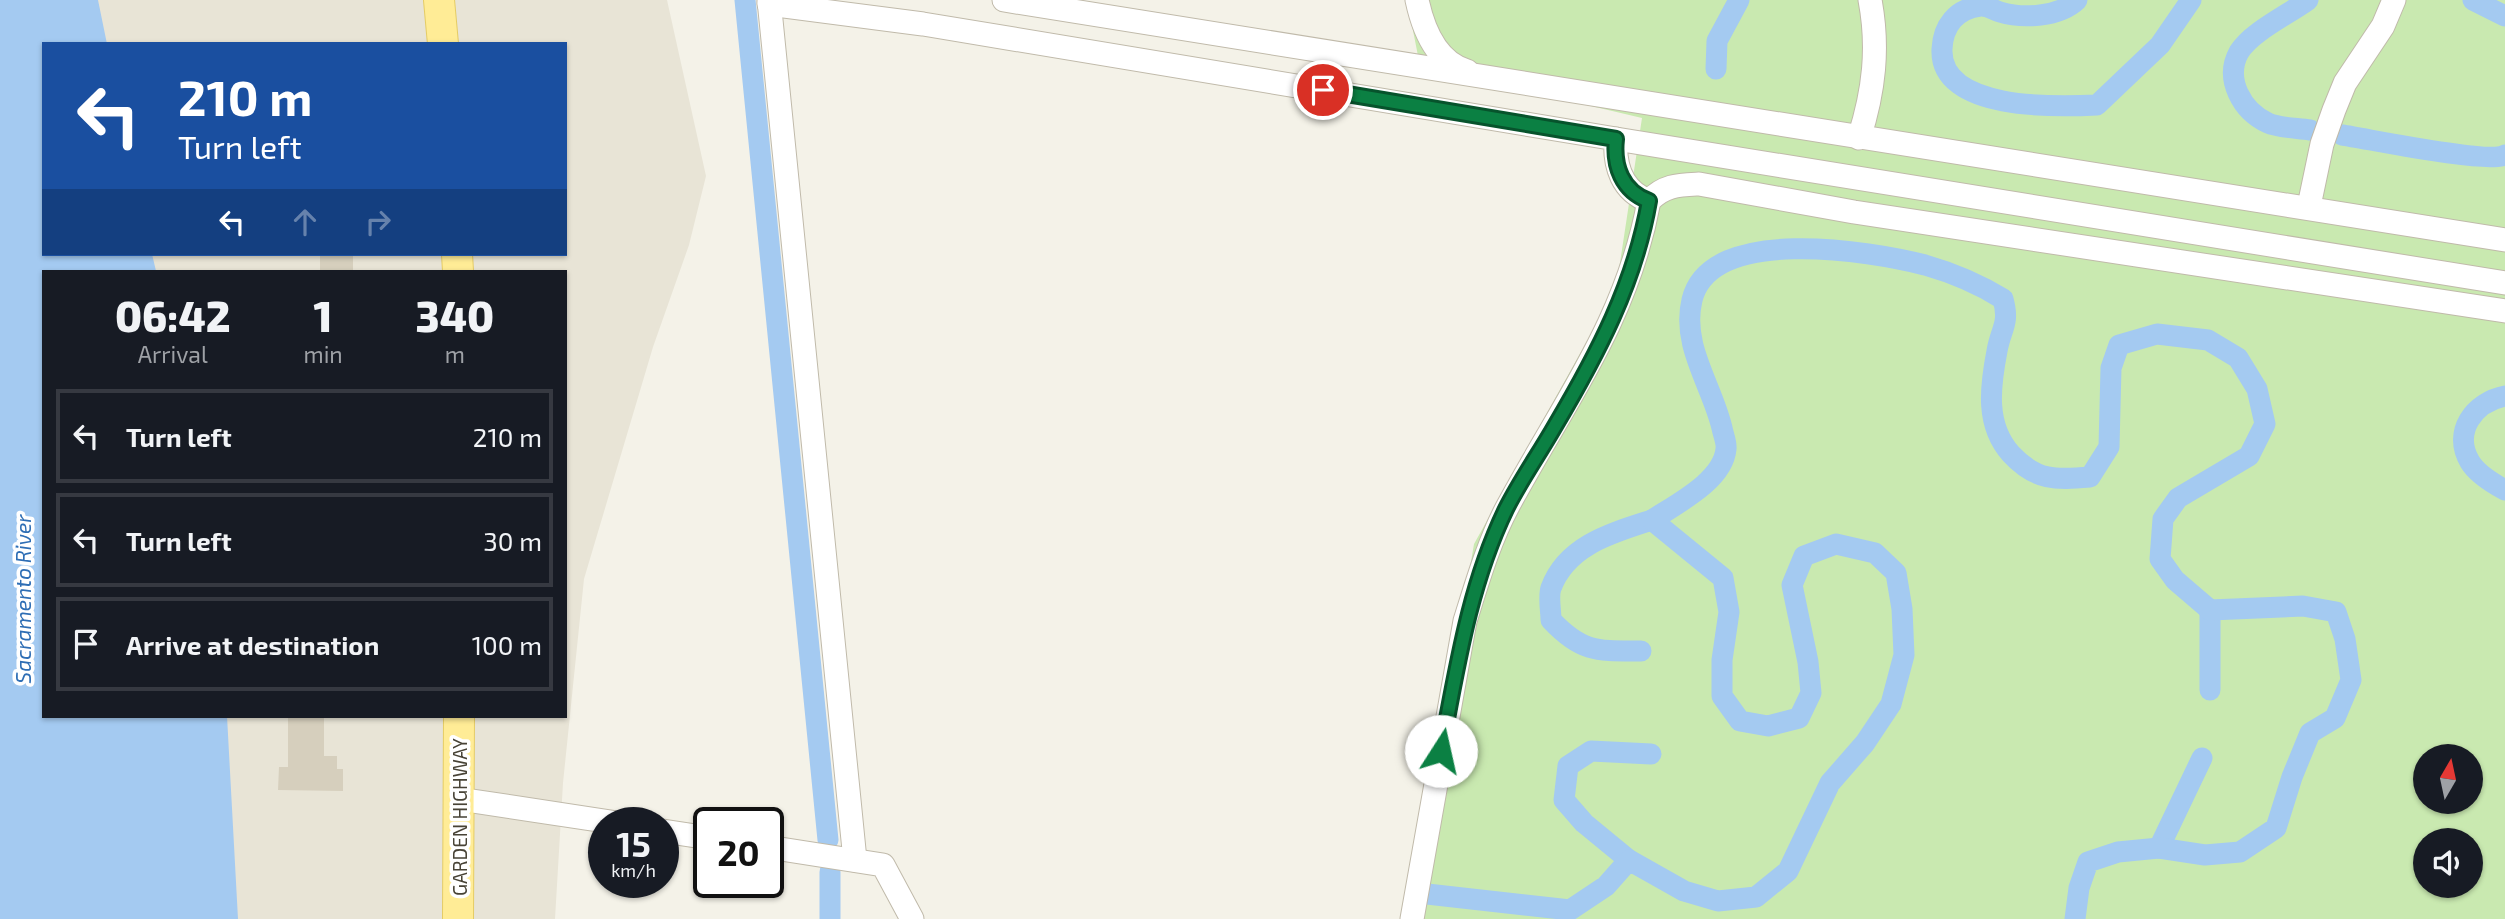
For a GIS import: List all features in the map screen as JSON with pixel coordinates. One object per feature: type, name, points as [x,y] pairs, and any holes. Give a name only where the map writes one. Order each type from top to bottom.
[{"type":"main road","points":[[439,0],[443,42]]},
{"type":"main road","name":"GARDEN HIGHWAY","points":[[458,919],[459,718]]},
{"type":"lane","points":[[1004,0],[1859,138],[2309,206],[2505,240]]},
{"type":"lane","points":[[1417,0],[1430,38],[1441,54],[1457,68],[1501,81]]},
{"type":"lane","points":[[1859,138],[1871,101],[1876,41],[1870,0]]},
{"type":"lane","points":[[2309,206],[2322,144],[2345,83],[2383,26],[2393,0]]},
{"type":"lane","points":[[855,860],[769,2],[923,24],[2505,283]]},
{"type":"lane","points":[[1616,139],[1614,158],[1619,175],[1636,196],[1649,201]]},
{"type":"lane","points":[[1412,919],[1465,621],[1475,589],[1507,508],[1610,328],[1623,296],[1649,201],[1658,191],[1676,185],[1699,184],[1854,212],[2505,311]]},
{"type":"lane","points":[[459,799],[588,819]]},
{"type":"lane","points":[[784,849],[883,864],[912,919]]},
{"type":"shaded area","points":[[83,0],[667,0],[706,176],[689,245],[653,347],[584,579],[563,783],[555,919],[203,919],[190,718],[567,718],[567,270],[130,270],[127,256],[567,256],[567,42],[90,42]]},
{"type":"green space","points":[[1407,0],[2505,0],[2505,919],[1410,919],[1474,544],[1616,289],[1642,118],[1420,66]]},
{"type":"water","name":"Sacramento River","points":[[0,0],[98,0],[107,42],[42,42],[42,256],[152,256],[156,270],[42,270],[42,718],[227,718],[238,919],[0,919]]},
{"type":"building","points":[[320,256],[353,256],[353,270],[320,270]]},
{"type":"building","points":[[288,718],[324,718],[324,756],[337,756],[337,769],[343,769],[343,791],[278,790],[279,767],[288,767]]},
{"type":"waterway","points":[[745,0],[828,840]]},
{"type":"waterway","points":[[1716,69],[1717,41],[1739,0]]},
{"type":"waterway","points":[[2077,0],[2061,10],[2030,16],[2009,14],[1983,6],[1964,11],[1952,20],[1945,33],[1942,49],[1946,69],[1959,84],[1979,94],[2003,101],[2029,105],[2097,105],[2160,45],[2191,0]]},
{"type":"waterway","points":[[2308,0],[2252,37],[2239,52],[2234,73],[2238,93],[2250,111],[2259,118],[2277,126],[2310,130]]},
{"type":"waterway","points":[[2473,0],[2505,16]]},
{"type":"waterway","points":[[2342,135],[2453,154],[2494,157],[2505,155]]},
{"type":"waterway","points":[[1427,894],[1570,910],[1606,886],[1629,860],[1684,891],[1718,901],[1756,897],[1788,871],[1830,783],[1865,743],[1891,704],[1904,655],[1902,609],[1896,573],[1875,553],[1836,544],[1804,556],[1792,585],[1808,662],[1811,693],[1799,718],[1768,726],[1740,721],[1722,696],[1722,660],[1729,612],[1723,578],[1652,520],[1708,481],[1723,461],[1726,449],[1691,333],[1692,300],[1705,276],[1728,260],[1759,252],[1832,250],[1925,265],[1966,279],[2003,299],[2005,320],[1991,392],[1993,418],[1997,431],[2011,454],[2029,469],[2047,477],[2090,477],[2109,447],[2111,368],[2119,345],[2157,334],[2208,340],[2238,358],[2257,389],[2265,424],[2249,456],[2178,498],[2163,519],[2160,559],[2175,580],[2210,610],[2303,606],[2336,612],[2345,639],[2351,680],[2335,718],[2310,733],[2292,777],[2276,828],[2240,852],[2205,855],[2159,848],[2118,852],[2088,862],[2079,888],[2075,919]]},
{"type":"waterway","points":[[2505,396],[2494,399],[2476,412],[2469,420],[2464,440],[2465,451],[2473,466],[2505,490]]},
{"type":"waterway","points":[[1641,651],[1602,650],[1572,639],[1551,620],[1550,595],[1558,573],[1579,551],[1607,536],[1652,520]]},
{"type":"waterway","points":[[2210,610],[2210,690]]},
{"type":"waterway","points":[[1629,860],[1584,823],[1564,800],[1568,766],[1591,751],[1651,754]]},
{"type":"waterway","points":[[2159,848],[2202,758]]},
{"type":"waterway","points":[[830,872],[830,919]]},
{"type":"route","points":[[1323,90],[1616,139],[1614,158],[1619,175],[1636,196],[1649,201],[1623,296],[1610,328],[1581,383],[1507,508],[1489,549],[1465,621],[1441,751]]}]
